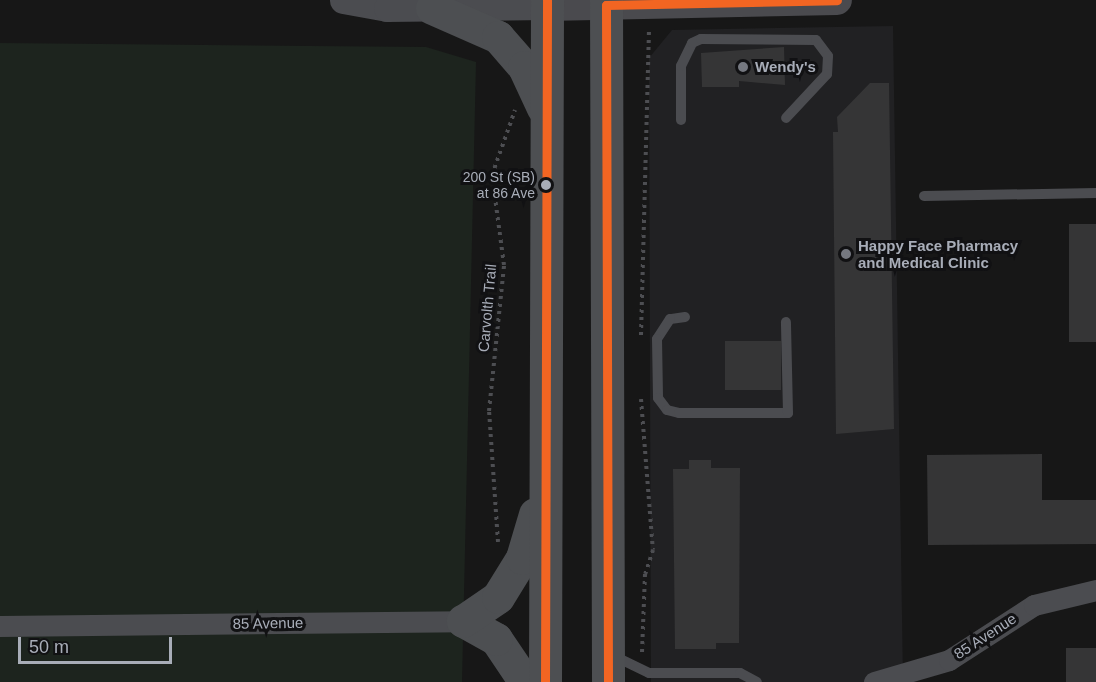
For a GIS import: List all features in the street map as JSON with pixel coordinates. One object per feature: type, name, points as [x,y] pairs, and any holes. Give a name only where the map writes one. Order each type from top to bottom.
[{"type":"main road","points":[[545,682],[547,3],[837,0]]},
{"type":"main road","points":[[606,2],[608,668]]},
{"type":"main road","points":[[432,8],[498,37],[524,67],[548,120]]},
{"type":"main road","points":[[525,682],[496,639],[463,621],[498,597],[522,558],[545,481]]},
{"type":"street","points":[[343,0],[387,8],[547,3]]},
{"type":"street","name":"85 Avenue","points":[[874,682],[949,660],[1034,604],[1096,590]]},
{"type":"street","name":"85 Avenue","points":[[0,626],[463,621]]},
{"type":"lane","points":[[681,120],[681,66],[692,43],[700,39],[816,40],[828,56],[827,74],[786,118]]},
{"type":"lane","points":[[924,196],[1096,193]]},
{"type":"lane","points":[[685,317],[670,319],[657,339],[658,398],[667,410],[679,413],[789,412],[786,322]]},
{"type":"lane","points":[[608,668],[649,673],[741,673],[757,682]]},
{"type":"path","name":"Carvolth Trail","points":[[494,554],[489,411],[504,265],[492,175],[516,104]]},
{"type":"shaded area","points":[[893,26],[903,682],[651,682],[649,58],[672,30]]},
{"type":"shaded area","points":[[0,43],[426,47],[476,62],[462,682],[0,682]]},
{"type":"building","name":"Wendy's","points":[[784,47],[785,85],[739,81],[739,87],[702,87],[701,53]]},
{"type":"building","points":[[870,83],[889,83],[894,429],[836,434],[833,132],[838,132],[837,117]]},
{"type":"building","points":[[1069,224],[1096,224],[1096,342],[1069,342]]},
{"type":"building","points":[[725,341],[781,341],[781,390],[725,390]]},
{"type":"building","points":[[1042,454],[1042,500],[1096,500],[1096,544],[928,545],[927,455]]},
{"type":"building","points":[[689,460],[711,460],[711,468],[740,468],[739,643],[716,643],[716,649],[675,649],[673,469],[689,469]]},
{"type":"building","points":[[1066,648],[1096,648],[1096,682],[1066,682]]},
{"type":"transit line","points":[[545,682],[547,0]]},
{"type":"transit line","points":[[608,682],[606,5],[837,0]]},
{"type":"place","name":"Wendy's","points":[[743,67]]},
{"type":"place","name":"200 St (SB) at 86 Ave","points":[[546,185]]},
{"type":"place","name":"Happy Face Pharmacy and Medical Clinic","points":[[846,254]]}]
